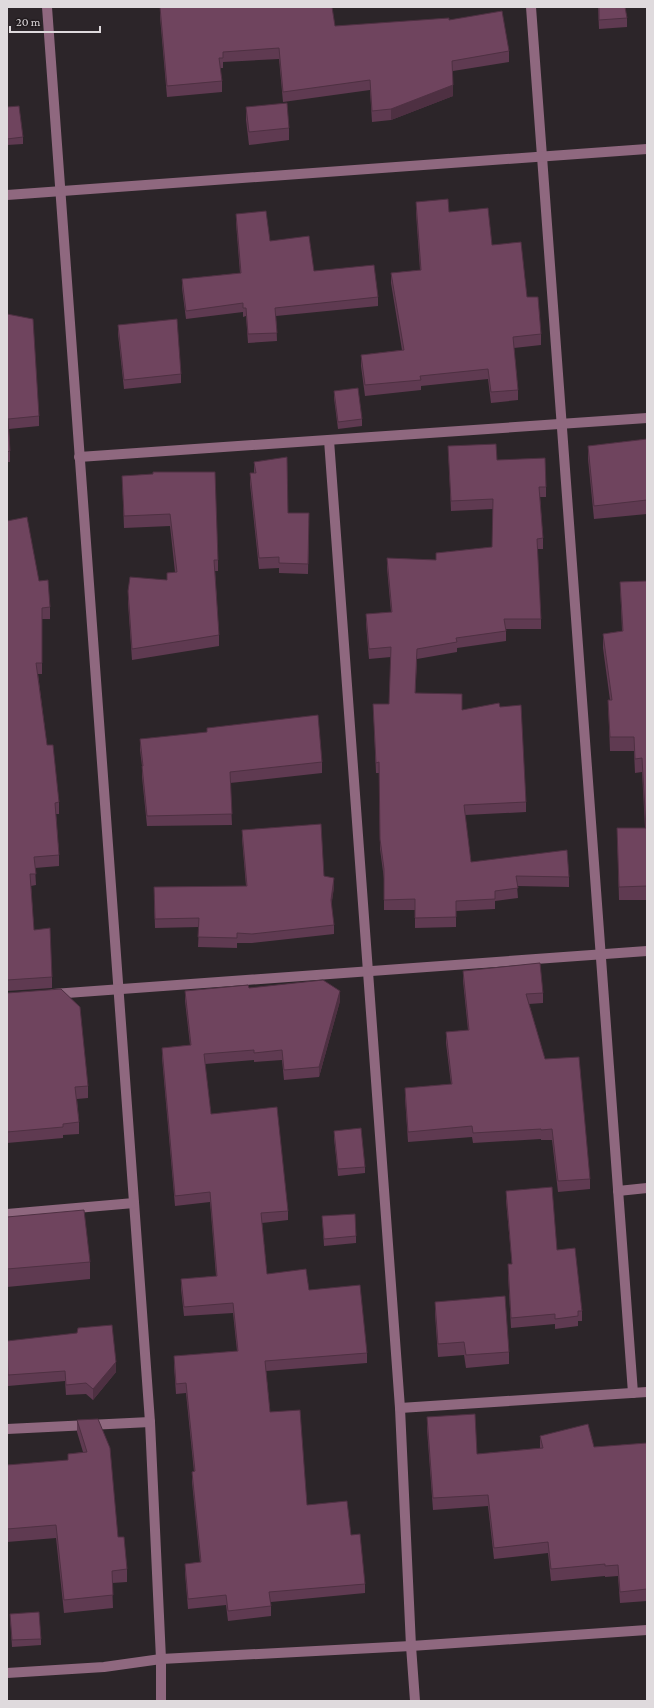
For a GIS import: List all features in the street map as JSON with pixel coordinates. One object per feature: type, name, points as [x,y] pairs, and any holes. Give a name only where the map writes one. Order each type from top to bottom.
[{"type":"street","points":[[47,7],[150,1422],[161,1659],[161,1701]]},
{"type":"street","points":[[531,7],[633,1393]]},
{"type":"street","points":[[7,195],[647,149]]},
{"type":"street","points":[[79,457],[647,418]]},
{"type":"street","points":[[329,440],[400,1408],[415,1701]]},
{"type":"street","points":[[39,996],[119,989],[647,952]]},
{"type":"street","points":[[618,1191],[647,1188]]},
{"type":"street","points":[[7,1214],[134,1203]]},
{"type":"street","points":[[400,1408],[647,1392]]},
{"type":"street","points":[[7,1430],[150,1422]]},
{"type":"street","points":[[7,1673],[104,1667],[161,1659],[411,1646],[647,1630]]},
{"type":"building","points":[[160,7],[332,7],[335,26],[449,18],[449,20],[502,11],[509,51],[452,61],[453,85],[391,109],[372,111],[370,80],[283,92],[279,48],[223,52],[223,58],[219,58],[222,81],[167,86]]},
{"type":"building","points":[[599,7],[625,7],[627,18],[599,20]]},
{"type":"building","points":[[287,103],[289,128],[249,132],[246,107]]},
{"type":"building","points":[[19,106],[23,137],[7,139],[7,107]]},
{"type":"building","points":[[448,199],[449,212],[488,208],[492,245],[521,242],[527,297],[538,297],[541,334],[513,337],[518,390],[491,392],[488,369],[420,376],[421,380],[365,385],[361,355],[404,350],[391,273],[421,270],[416,202]]},
{"type":"building","points":[[266,211],[270,241],[309,236],[314,271],[374,265],[378,297],[275,308],[277,333],[248,334],[246,308],[243,308],[243,303],[186,311],[182,279],[241,273],[236,214]]},
{"type":"building","points":[[7,314],[33,319],[39,416],[8,419],[10,451],[7,452]]},
{"type":"building","points":[[177,319],[181,374],[124,380],[118,325]]},
{"type":"building","points":[[358,388],[362,419],[338,422],[334,391]]},
{"type":"building","points":[[647,439],[647,500],[594,506],[588,446]]},
{"type":"building","points":[[496,444],[497,460],[545,458],[546,487],[539,487],[543,538],[537,539],[541,619],[504,619],[506,631],[456,638],[457,642],[417,649],[415,693],[462,694],[462,710],[499,703],[500,707],[521,705],[526,802],[464,805],[471,862],[567,850],[569,877],[516,876],[518,888],[495,891],[495,899],[456,901],[456,917],[415,918],[415,899],[384,900],[384,869],[380,839],[379,762],[376,763],[373,704],[389,704],[391,647],[369,649],[366,614],[392,612],[387,558],[436,560],[436,553],[492,547],[493,499],[451,501],[448,446]]},
{"type":"building","points":[[287,457],[288,513],[309,513],[308,564],[279,563],[279,557],[259,558],[250,473],[256,473],[254,462]]},
{"type":"building","points":[[153,472],[215,472],[218,560],[214,560],[219,635],[132,649],[128,591],[130,577],[167,580],[167,573],[177,572],[170,514],[124,516],[122,476],[153,474]]},
{"type":"building","points":[[27,517],[39,581],[48,580],[50,607],[42,608],[42,663],[36,663],[47,745],[53,745],[59,802],[55,803],[59,855],[34,857],[36,874],[30,874],[34,930],[50,928],[52,977],[7,980],[7,521]]},
{"type":"building","points":[[647,581],[647,886],[619,887],[617,828],[646,828],[642,758],[635,759],[634,737],[610,737],[608,700],[612,700],[603,634],[623,631],[620,582]]},
{"type":"building","points":[[318,715],[322,762],[230,772],[232,814],[147,816],[140,739],[207,732],[207,728]]},
{"type":"building","points":[[321,824],[324,876],[334,878],[331,900],[334,925],[252,934],[237,933],[237,938],[198,937],[199,918],[155,919],[154,887],[247,886],[242,830]]},
{"type":"building","points":[[540,963],[543,993],[526,994],[545,1059],[579,1057],[590,1179],[558,1181],[552,1129],[473,1133],[472,1126],[408,1132],[405,1088],[452,1084],[446,1032],[469,1030],[463,971]]},
{"type":"building","points":[[323,980],[340,991],[319,1067],[284,1070],[282,1050],[254,1053],[254,1050],[204,1054],[211,1114],[277,1107],[288,1211],[261,1213],[267,1274],[306,1269],[309,1290],[360,1285],[367,1353],[265,1361],[270,1412],[300,1410],[307,1505],[347,1501],[351,1535],[360,1534],[365,1584],[269,1592],[271,1606],[228,1611],[226,1595],[188,1599],[185,1564],[201,1562],[192,1472],[195,1471],[186,1383],[176,1384],[174,1356],[238,1351],[233,1303],[184,1307],[181,1279],[217,1276],[210,1192],[175,1196],[162,1048],[191,1045],[185,991],[248,985],[249,988]]},
{"type":"building","points":[[61,989],[80,1007],[88,1086],[75,1087],[79,1122],[63,1124],[63,1127],[7,1132],[7,993]]},
{"type":"building","points":[[361,1128],[365,1167],[338,1169],[334,1131]]},
{"type":"building","points":[[552,1187],[557,1250],[575,1248],[582,1311],[578,1311],[578,1316],[555,1319],[555,1314],[511,1318],[508,1264],[512,1264],[506,1191]]},
{"type":"building","points":[[84,1210],[90,1262],[7,1269],[7,1217]]},
{"type":"building","points":[[355,1214],[356,1236],[324,1239],[322,1216]]},
{"type":"building","points":[[505,1296],[509,1352],[466,1355],[464,1342],[438,1344],[435,1302]]},
{"type":"building","points":[[112,1325],[116,1362],[93,1389],[86,1383],[66,1385],[65,1371],[8,1375],[7,1341],[77,1333],[78,1328]]},
{"type":"building","points":[[475,1414],[477,1454],[543,1448],[540,1436],[588,1424],[594,1447],[647,1443],[647,1589],[620,1592],[618,1565],[605,1566],[605,1564],[551,1569],[548,1542],[494,1548],[488,1495],[433,1498],[427,1417]]},
{"type":"building","points":[[98,1419],[110,1448],[118,1537],[124,1537],[127,1569],[112,1571],[113,1595],[64,1600],[56,1525],[7,1529],[7,1465],[68,1460],[68,1454],[87,1452],[77,1420]]},
{"type":"building","points":[[39,1612],[41,1639],[12,1640],[10,1614]]}]
